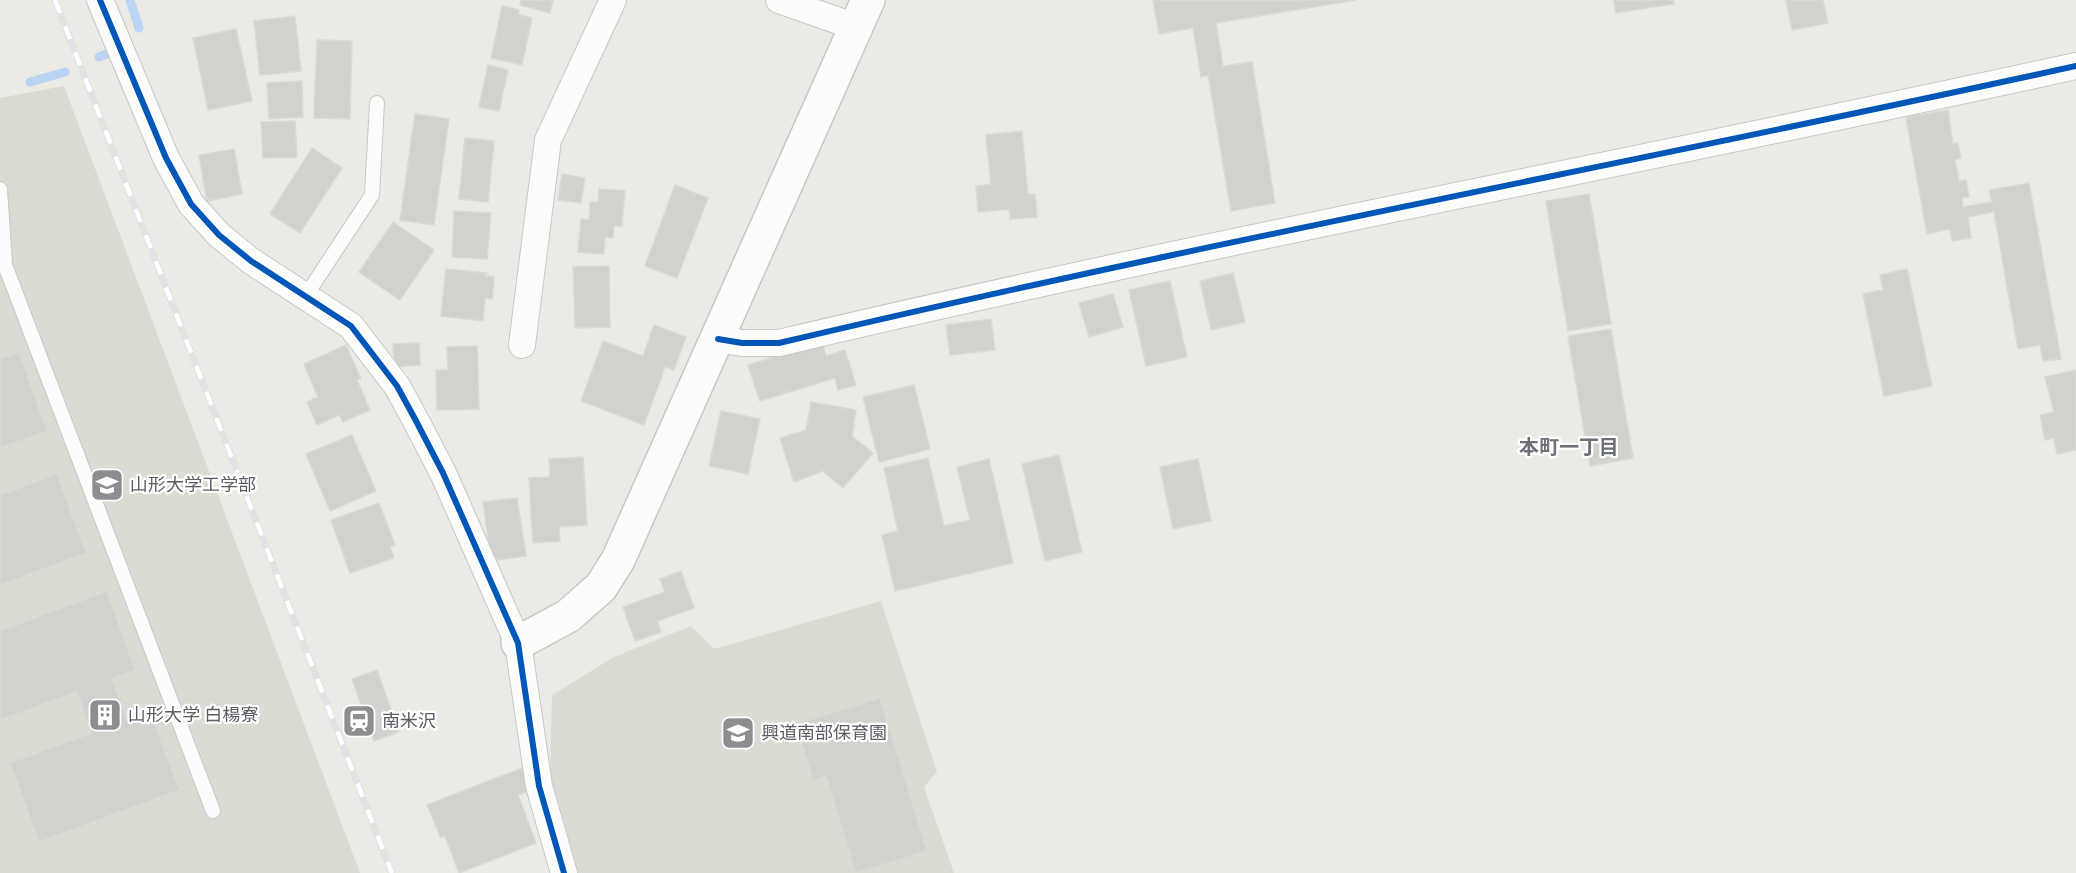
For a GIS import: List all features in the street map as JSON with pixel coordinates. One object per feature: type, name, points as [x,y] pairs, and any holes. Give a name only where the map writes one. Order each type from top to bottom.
[{"type":"street","points":[[100,0],[166,158],[191,204],[219,235],[250,261],[351,326],[397,386],[442,473],[518,643],[539,786],[564,873]]},
{"type":"street","points":[[522,345],[548,140],[613,0]]},
{"type":"street","points":[[518,643],[568,616],[601,586],[618,560],[862,14],[779,0]]},
{"type":"street","points":[[718,339],[742,343],[779,343],[1169,255],[1819,123],[2076,66]]},
{"type":"lane","points":[[305,297],[372,195],[377,103]]},
{"type":"lane","points":[[0,189],[5,265],[213,811]]},
{"type":"shaded area","name":"山形大学工学部","points":[[64,86],[360,873],[0,873],[0,98]]},
{"type":"shaded area","name":"興道南部保育園","points":[[881,601],[937,772],[924,787],[954,873],[578,873],[550,775],[552,695],[614,657],[691,626],[714,649]]},
{"type":"building","points":[[521,0],[553,0],[550,13],[520,5]]},
{"type":"building","points":[[1153,0],[1356,0],[1216,23],[1223,66],[1252,62],[1275,203],[1231,211],[1208,75],[1201,77],[1193,28],[1159,34]]},
{"type":"building","points":[[1614,0],[1673,0],[1674,4],[1616,13]]},
{"type":"building","points":[[1786,0],[1823,0],[1828,23],[1792,30]]},
{"type":"building","points":[[502,6],[519,10],[518,14],[532,18],[522,65],[491,58]]},
{"type":"building","points":[[295,16],[301,71],[260,75],[254,21]]},
{"type":"building","points":[[236,29],[252,101],[208,110],[193,38]]},
{"type":"building","points":[[317,40],[352,41],[350,119],[314,118]]},
{"type":"building","points":[[488,65],[508,70],[499,111],[479,107]]},
{"type":"building","points":[[302,81],[303,117],[269,119],[267,83]]},
{"type":"building","points":[[1948,110],[1953,144],[1958,143],[1961,158],[1955,160],[1959,181],[1966,180],[1969,197],[1962,198],[1963,207],[1992,202],[1989,190],[2029,183],[2061,359],[2043,361],[2040,345],[2018,349],[1994,212],[1968,217],[1971,238],[1952,241],[1950,229],[1927,234],[1906,117]]},
{"type":"building","points":[[415,114],[449,119],[434,225],[400,220]]},
{"type":"building","points":[[295,121],[297,157],[263,158],[261,122]]},
{"type":"building","points":[[1022,131],[1028,194],[1035,194],[1037,217],[1010,219],[1009,209],[978,212],[976,186],[991,184],[986,135]]},
{"type":"building","points":[[465,138],[494,141],[488,202],[459,199]]},
{"type":"building","points":[[312,148],[342,168],[300,233],[270,214]]},
{"type":"building","points":[[234,149],[242,194],[207,201],[199,155]]},
{"type":"building","points":[[562,174],[585,178],[581,203],[558,200]]},
{"type":"building","points":[[675,185],[708,198],[677,278],[645,266]]},
{"type":"building","points":[[599,189],[625,191],[622,226],[614,226],[613,238],[605,237],[604,254],[578,252],[581,219],[589,220],[590,202],[598,202]]},
{"type":"building","points":[[1589,194],[1611,324],[1568,331],[1546,201]]},
{"type":"building","points":[[454,211],[491,213],[487,259],[452,257]]},
{"type":"building","points":[[393,222],[434,250],[400,300],[359,272]]},
{"type":"building","points":[[609,266],[610,327],[575,328],[573,267]]},
{"type":"building","points":[[446,269],[487,273],[486,276],[494,277],[492,299],[485,298],[483,321],[441,316]]},
{"type":"building","points":[[1907,269],[1932,386],[1884,396],[1863,294],[1883,290],[1880,275]]},
{"type":"building","points":[[1233,273],[1245,322],[1211,330],[1200,281]]},
{"type":"building","points":[[1170,281],[1187,357],[1146,366],[1129,290]]},
{"type":"building","points":[[1113,294],[1123,327],[1089,337],[1079,303]]},
{"type":"building","points":[[991,319],[995,350],[950,355],[946,325]]},
{"type":"building","points":[[654,325],[686,337],[674,370],[665,367],[644,425],[581,401],[603,341],[643,356]]},
{"type":"building","points":[[1611,329],[1633,458],[1590,466],[1568,336]]},
{"type":"building","points":[[822,342],[826,356],[845,350],[856,385],[838,390],[835,378],[760,401],[748,365]]},
{"type":"building","points":[[419,343],[420,365],[394,367],[393,344]]},
{"type":"building","points":[[346,345],[361,379],[357,380],[370,410],[343,422],[339,415],[317,425],[307,402],[318,397],[304,364]]},
{"type":"building","points":[[477,346],[479,409],[437,410],[436,370],[448,370],[447,347]]},
{"type":"building","points":[[19,352],[47,431],[0,448],[0,359]]},
{"type":"building","points":[[2076,370],[2076,450],[2057,454],[2054,438],[2045,440],[2040,415],[2054,412],[2045,377]]},
{"type":"building","points":[[914,385],[930,449],[879,462],[863,397]]},
{"type":"building","points":[[811,402],[856,410],[852,436],[873,453],[843,488],[823,471],[794,482],[780,438],[806,430]]},
{"type":"building","points":[[721,411],[760,419],[748,474],[709,466]]},
{"type":"building","points":[[352,435],[376,491],[330,511],[306,454]]},
{"type":"building","points":[[1059,455],[1082,552],[1045,561],[1022,464]]},
{"type":"building","points":[[583,457],[587,525],[559,527],[560,541],[533,543],[529,478],[550,477],[549,459]]},
{"type":"building","points":[[928,458],[944,526],[970,520],[957,467],[989,459],[1013,563],[895,591],[882,535],[898,531],[884,468]]},
{"type":"building","points":[[1198,459],[1211,521],[1173,529],[1160,467]]},
{"type":"building","points":[[57,474],[86,553],[0,585],[0,495]]},
{"type":"building","points":[[517,498],[526,556],[491,561],[483,502]]},
{"type":"building","points":[[379,503],[395,545],[390,547],[394,558],[350,573],[331,520]]},
{"type":"building","points":[[681,571],[694,608],[657,621],[661,632],[635,641],[623,607],[665,592],[660,579]]},
{"type":"building","name":"山形大学 白楊寮","points":[[107,591],[135,670],[112,679],[127,720],[150,711],[179,790],[39,842],[10,763],[91,733],[77,692],[0,720],[0,631]]},
{"type":"building","points":[[377,670],[399,732],[374,741],[352,679]]},
{"type":"building","points":[[880,698],[927,851],[856,873],[826,776],[813,780],[796,724]]},
{"type":"building","points":[[522,768],[531,790],[518,795],[536,843],[459,873],[445,836],[441,838],[427,805]]},
{"type":"waterway","points":[[130,0],[139,28]]},
{"type":"waterway","points":[[99,57],[109,53]]},
{"type":"waterway","points":[[30,82],[65,72]]},
{"type":"railway","points":[[55,0],[392,873]]},
{"type":"cycle path","points":[[100,0],[166,158],[191,204],[219,235],[251,261],[351,326],[397,386],[415,419],[443,473],[518,643],[539,786],[564,873]]},
{"type":"cycle path","points":[[718,339],[742,343],[779,343],[1102,270],[2076,66]]},
{"type":"place","name":"山形大学工学部","points":[[107,485]]},
{"type":"place","name":"山形大学 白楊寮","points":[[105,715]]},
{"type":"place","name":"南米沢","points":[[359,721]]},
{"type":"place","name":"興道南部保育園","points":[[738,733]]},
{"type":"district","name":"本町一丁目","points":[[1569,447]]}]
